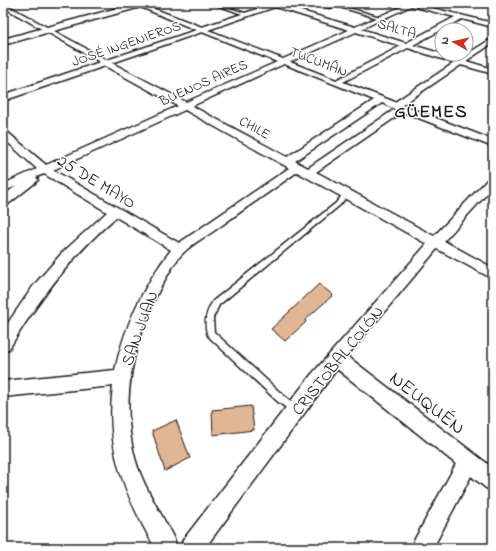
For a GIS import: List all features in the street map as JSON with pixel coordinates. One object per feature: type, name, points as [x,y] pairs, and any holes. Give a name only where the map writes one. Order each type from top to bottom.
[{"type":"street","points":[[3,5],[12,3]]},
{"type":"street","points":[[3,42],[139,4]]},
{"type":"street","name":"TUCUMÁN","points":[[139,4],[493,144]]},
{"type":"street","name":"JOSÉ INGENIEROS","points":[[3,98],[275,4]]},
{"type":"street","name":"SALTA","points":[[275,4],[434,53]]},
{"type":"street","points":[[410,4],[493,25]]},
{"type":"street","name":"BUENOS AIRES","points":[[3,188],[186,107],[410,4]]},
{"type":"street","name":"CHILE","points":[[3,5],[291,165],[493,274]]},
{"type":"street","points":[[336,83],[461,17]]},
{"type":"street","points":[[474,53],[493,40]]},
{"type":"street","points":[[308,173],[461,62]]},
{"type":"street","name":"SALTA","points":[[461,62],[493,72]]},
{"type":"street","name":"SAN JUAN","points":[[167,548],[141,501],[125,456],[119,420],[121,377],[130,344],[142,310],[168,262],[180,249],[380,100]]},
{"type":"street","name":"25 DE MAYO","points":[[3,133],[44,169],[180,249]]},
{"type":"street","points":[[3,202],[29,183],[44,169]]},
{"type":"street","name":"CRISTOBAL COLÓN","points":[[192,548],[225,507],[336,358],[435,242],[493,180]]},
{"type":"street","points":[[3,344],[26,307],[56,267],[83,238],[115,212]]},
{"type":"street","name":"NEUQUÉN","points":[[336,358],[493,481]]},
{"type":"street","points":[[3,389],[121,377]]},
{"type":"street","points":[[421,548],[468,462]]},
{"type":"lane","points":[[212,3],[246,14]]},
{"type":"lane","points":[[319,4],[330,7],[340,3]]},
{"type":"lane","points":[[336,5],[382,18]]},
{"type":"lane","points":[[296,410],[280,398],[211,334],[208,323],[210,313],[216,303],[338,204],[346,194]]},
{"type":"building","points":[[319,284],[333,295],[305,320],[306,322],[285,341],[271,329]]},
{"type":"building","points":[[251,406],[254,430],[213,435],[212,410]]},
{"type":"building","points":[[176,420],[190,458],[165,471],[152,431]]},
{"type":"district","name":"GÜEMES","points":[[431,111]]}]
